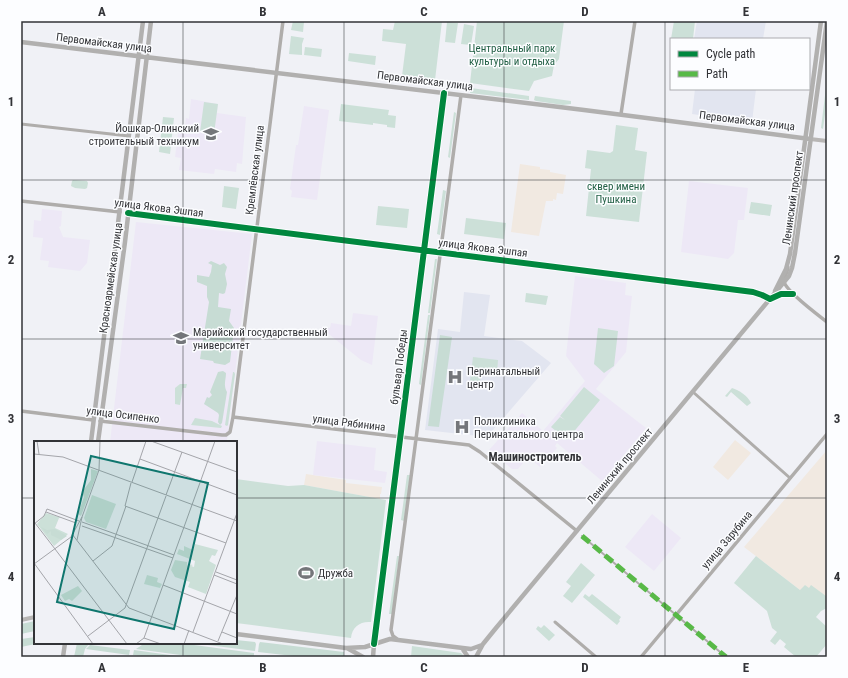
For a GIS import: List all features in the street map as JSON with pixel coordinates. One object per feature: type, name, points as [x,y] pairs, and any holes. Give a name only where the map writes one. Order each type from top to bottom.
[{"type":"main road","name":"Красноармейская улица","points":[[91,441],[143,21]]},
{"type":"main road","name":"Красноармейская улица","points":[[98,441],[128,213],[150,21]]},
{"type":"main road","name":"Ленинский проспект","points":[[477,656],[483,644],[784,282],[792,268],[821,21]]},
{"type":"main road","name":"Ленинский проспект","points":[[770,299],[789,262],[827,21]]},
{"type":"main road","name":"Первомайская улица","points":[[21,42],[621,114],[827,141]]},
{"type":"main road","name":"улица Якова Эшпая","points":[[120,212],[128,213]]},
{"type":"main road","name":"улица Осипенко","points":[[94,420],[100,421]]},
{"type":"main road","points":[[21,620],[34,617]]},
{"type":"main road","points":[[237,634],[346,648],[365,647],[386,640],[398,639],[462,648],[474,648],[483,644]]},
{"type":"main road","points":[[63,657],[65,644]]},
{"type":"main road","points":[[373,657],[374,644]]},
{"type":"main road","points":[[346,648],[363,657]]},
{"type":"main road","points":[[462,648],[468,657]]},
{"type":"street","name":"Кремлёвская улица","points":[[222,435],[226,435],[230,432],[233,417],[283,21]]},
{"type":"street","points":[[621,114],[635,21]]},
{"type":"street","name":"бульвар Победы","points":[[374,644],[444,93]]},
{"type":"street","points":[[398,639],[393,636],[391,630],[406,526],[461,95]]},
{"type":"street","points":[[21,124],[129,136]]},
{"type":"street","name":"улица Якова Эшпая","points":[[21,201],[120,212]]},
{"type":"street","name":"улица Якова Эшпая","points":[[128,213],[753,292],[762,294],[770,299]]},
{"type":"street","points":[[789,262],[784,282],[793,294],[827,322]]},
{"type":"street","points":[[770,299],[781,294],[793,294]]},
{"type":"street","points":[[693,392],[790,478]]},
{"type":"street","name":"улица Осипенко","points":[[21,411],[94,420]]},
{"type":"street","name":"улица Рябинина","points":[[233,417],[469,445],[475,448],[577,532]]},
{"type":"street","name":"улица Осипенко","points":[[100,421],[222,435]]},
{"type":"street","name":"улица Зарубина","points":[[641,657],[827,434]]},
{"type":"street","points":[[582,536],[726,657]]},
{"type":"street","points":[[554,622],[596,657]]},
{"type":"shaded area","points":[[697,21],[766,21],[763,38],[694,38]]},
{"type":"shaded area","points":[[695,90],[756,90],[752,122],[692,114]]},
{"type":"shaded area","name":"Йошкар-Олинский строительный техникум","points":[[191,99],[218,104],[217,113],[246,117],[242,164],[237,163],[236,172],[215,169],[214,174],[179,170],[181,158],[175,157],[179,125],[185,126],[186,118],[189,119]]},
{"type":"shaded area","points":[[304,106],[329,110],[317,200],[291,197],[292,191],[290,189],[296,145],[298,145]]},
{"type":"shaded area","points":[[520,164],[540,167],[540,169],[550,170],[550,172],[566,175],[563,194],[557,193],[556,200],[553,199],[553,201],[546,201],[539,236],[511,232]]},
{"type":"shaded area","points":[[689,181],[748,188],[744,220],[738,220],[734,253],[728,259],[681,252]]},
{"type":"shaded area","points":[[42,209],[62,211],[61,226],[59,227],[63,237],[90,240],[87,263],[80,271],[48,267],[49,261],[40,260],[43,238],[33,237],[34,220],[41,221]]},
{"type":"shaded area","name":"Марийский государственный университет","points":[[136,222],[252,234],[227,440],[232,441],[110,441]]},
{"type":"shaded area","points":[[575,276],[626,283],[625,295],[632,296],[626,352],[596,389],[646,428],[602,481],[557,443],[555,446],[557,448],[540,467],[528,457],[518,469],[512,469],[489,450],[522,413],[543,431],[585,381],[566,356]]},
{"type":"shaded area","points":[[464,292],[490,295],[484,336],[522,341],[551,363],[487,437],[425,430],[438,329],[460,332]]},
{"type":"shaded area","points":[[353,313],[378,316],[372,365],[361,360],[320,327],[330,328],[331,323],[351,326]]},
{"type":"shaded area","points":[[735,440],[751,453],[728,480],[713,467]]},
{"type":"shaded area","points":[[317,441],[376,448],[374,470],[387,472],[385,483],[313,475]]},
{"type":"shaded area","points":[[827,450],[827,598],[815,589],[809,588],[800,590],[744,547]]},
{"type":"shaded area","points":[[306,474],[346,480],[346,483],[382,487],[380,499],[304,485]]},
{"type":"shaded area","points":[[652,514],[681,538],[654,571],[625,547]]},
{"type":"green space","points":[[293,21],[304,22],[303,32],[291,30]]},
{"type":"green space","name":"Центральный парк культуры и отдыха","points":[[395,21],[442,21],[435,80],[402,76],[406,44],[382,41],[383,29],[393,30]]},
{"type":"green space","name":"Центральный парк культуры и отдыха","points":[[477,21],[564,21],[559,59],[554,65],[552,76],[534,81],[529,91],[470,83]]},
{"type":"green space","points":[[674,21],[695,21],[693,38],[671,38]]},
{"type":"green space","points":[[447,22],[458,23],[455,43],[445,42]]},
{"type":"green space","points":[[464,24],[474,26],[471,45],[461,44]]},
{"type":"green space","points":[[291,36],[304,38],[302,44],[302,55],[289,54]]},
{"type":"green space","points":[[305,47],[322,49],[321,57],[304,55]]},
{"type":"green space","points":[[349,53],[376,56],[375,65],[348,61]]},
{"type":"green space","points":[[827,79],[827,100],[823,129],[821,128]]},
{"type":"green space","points":[[471,88],[529,96],[529,100],[470,93]]},
{"type":"green space","points":[[535,96],[571,101],[571,104],[563,105],[536,101],[534,100]]},
{"type":"green space","points":[[204,102],[218,104],[214,134],[200,132]]},
{"type":"green space","points":[[341,104],[389,110],[388,115],[396,116],[395,128],[373,123],[373,125],[339,121]]},
{"type":"green space","points":[[454,112],[456,113],[450,158],[448,157]]},
{"type":"green space","points":[[163,117],[174,118],[170,154],[159,152]]},
{"type":"green space","name":"сквер имени Пушкина","points":[[616,125],[638,128],[635,150],[647,152],[639,222],[586,216],[591,169],[585,168],[587,150],[610,153],[613,151]]},
{"type":"green space","points":[[73,180],[87,181],[87,188],[75,188],[71,186]]},
{"type":"green space","points":[[224,186],[239,188],[236,209],[222,207]]},
{"type":"green space","points":[[443,190],[446,191],[440,235],[437,234]]},
{"type":"green space","points":[[751,202],[772,205],[770,216],[749,213]]},
{"type":"green space","points":[[378,206],[409,209],[407,228],[376,225]]},
{"type":"green space","points":[[466,218],[506,223],[504,239],[464,234]]},
{"type":"green space","points":[[424,257],[426,257],[410,383],[408,383]]},
{"type":"green space","points":[[435,259],[437,259],[430,313],[428,313]]},
{"type":"green space","points":[[211,261],[220,265],[224,263],[227,267],[225,274],[227,284],[225,293],[219,293],[218,307],[231,309],[229,321],[234,328],[230,362],[225,365],[200,359],[209,302],[207,297],[207,286],[197,282],[197,275],[209,277],[212,265],[208,263]]},
{"type":"green space","points":[[526,293],[548,296],[546,305],[525,302]]},
{"type":"green space","points":[[428,315],[430,315],[421,385],[419,384]]},
{"type":"green space","points":[[598,328],[618,331],[614,366],[604,373],[594,364]]},
{"type":"green space","points":[[440,335],[452,337],[439,427],[428,426]]},
{"type":"green space","points":[[473,357],[498,360],[497,374],[481,372],[480,382],[470,381]]},
{"type":"green space","points":[[223,371],[226,373],[225,385],[227,392],[222,423],[220,425],[218,422],[218,413],[204,404],[207,397],[209,398],[212,395],[210,392],[218,372]]},
{"type":"green space","points":[[233,372],[235,374],[227,426],[225,425]]},
{"type":"green space","points":[[180,384],[187,384],[186,388],[183,388],[180,405],[175,404],[175,388]]},
{"type":"green space","points":[[584,387],[600,400],[567,440],[551,427],[560,417],[565,420],[560,416]]},
{"type":"green space","points":[[732,388],[738,390],[748,398],[751,403],[747,406],[731,392],[727,397],[725,396]]},
{"type":"green space","points":[[195,418],[212,421],[222,426],[221,428],[191,425]]},
{"type":"green space","points":[[407,475],[410,475],[404,521],[401,520]]},
{"type":"green space","name":"Дружба","points":[[237,479],[288,486],[304,485],[386,500],[371,622],[363,623],[357,626],[353,631],[351,638],[237,623]]},
{"type":"green space","points":[[397,556],[399,556],[392,614],[389,614]]},
{"type":"green space","points":[[756,556],[800,590],[805,585],[809,588],[811,585],[826,596],[827,608],[821,611],[816,617],[827,627],[827,644],[816,657],[796,657],[784,647],[786,644],[780,639],[775,645],[770,641],[777,632],[772,628],[767,611],[734,583]]},
{"type":"green space","points":[[581,563],[595,575],[572,603],[563,596],[571,586],[566,582]]},
{"type":"green space","points":[[585,594],[589,597],[592,594],[621,617],[617,625],[583,597]]},
{"type":"green space","points":[[34,621],[34,631],[21,634],[21,624]]},
{"type":"green space","points":[[544,625],[555,635],[549,641],[536,629],[538,626],[541,628]]},
{"type":"green space","points":[[34,637],[34,644],[35,644],[21,647],[21,639]]},
{"type":"green space","points":[[237,640],[255,642],[255,651],[200,644],[237,644]]},
{"type":"green space","points":[[260,642],[344,652],[344,657],[302,657],[258,652]]},
{"type":"green space","points":[[77,644],[89,644],[85,649],[83,657],[74,657]]},
{"type":"green space","points":[[144,644],[186,644],[254,653],[254,657],[195,657],[136,649]]},
{"type":"green space","points":[[90,645],[130,650],[129,655],[86,649]]},
{"type":"green space","points":[[412,646],[461,653],[465,657],[411,657]]},
{"type":"green space","points":[[134,650],[184,657],[150,657],[133,655]]},
{"type":"marked path","points":[[582,536],[726,657]]},
{"type":"cycle path","points":[[374,644],[444,93]]},
{"type":"cycle path","points":[[128,213],[753,292],[770,299],[781,294],[793,294]]},
{"type":"place","name":"Йошкар-Олинский строительный техникум","points":[[211,134]]},
{"type":"place","name":"Марийский государственный университет","points":[[181,338]]},
{"type":"place","name":"Перинатальный центр","points":[[455,377]]},
{"type":"place","name":"Поликлиника Перинатального центра","points":[[462,427]]},
{"type":"place","name":"Дружба","points":[[306,573]]},
{"type":"district","name":"Машиностроитель","points":[[535,457]]}]
